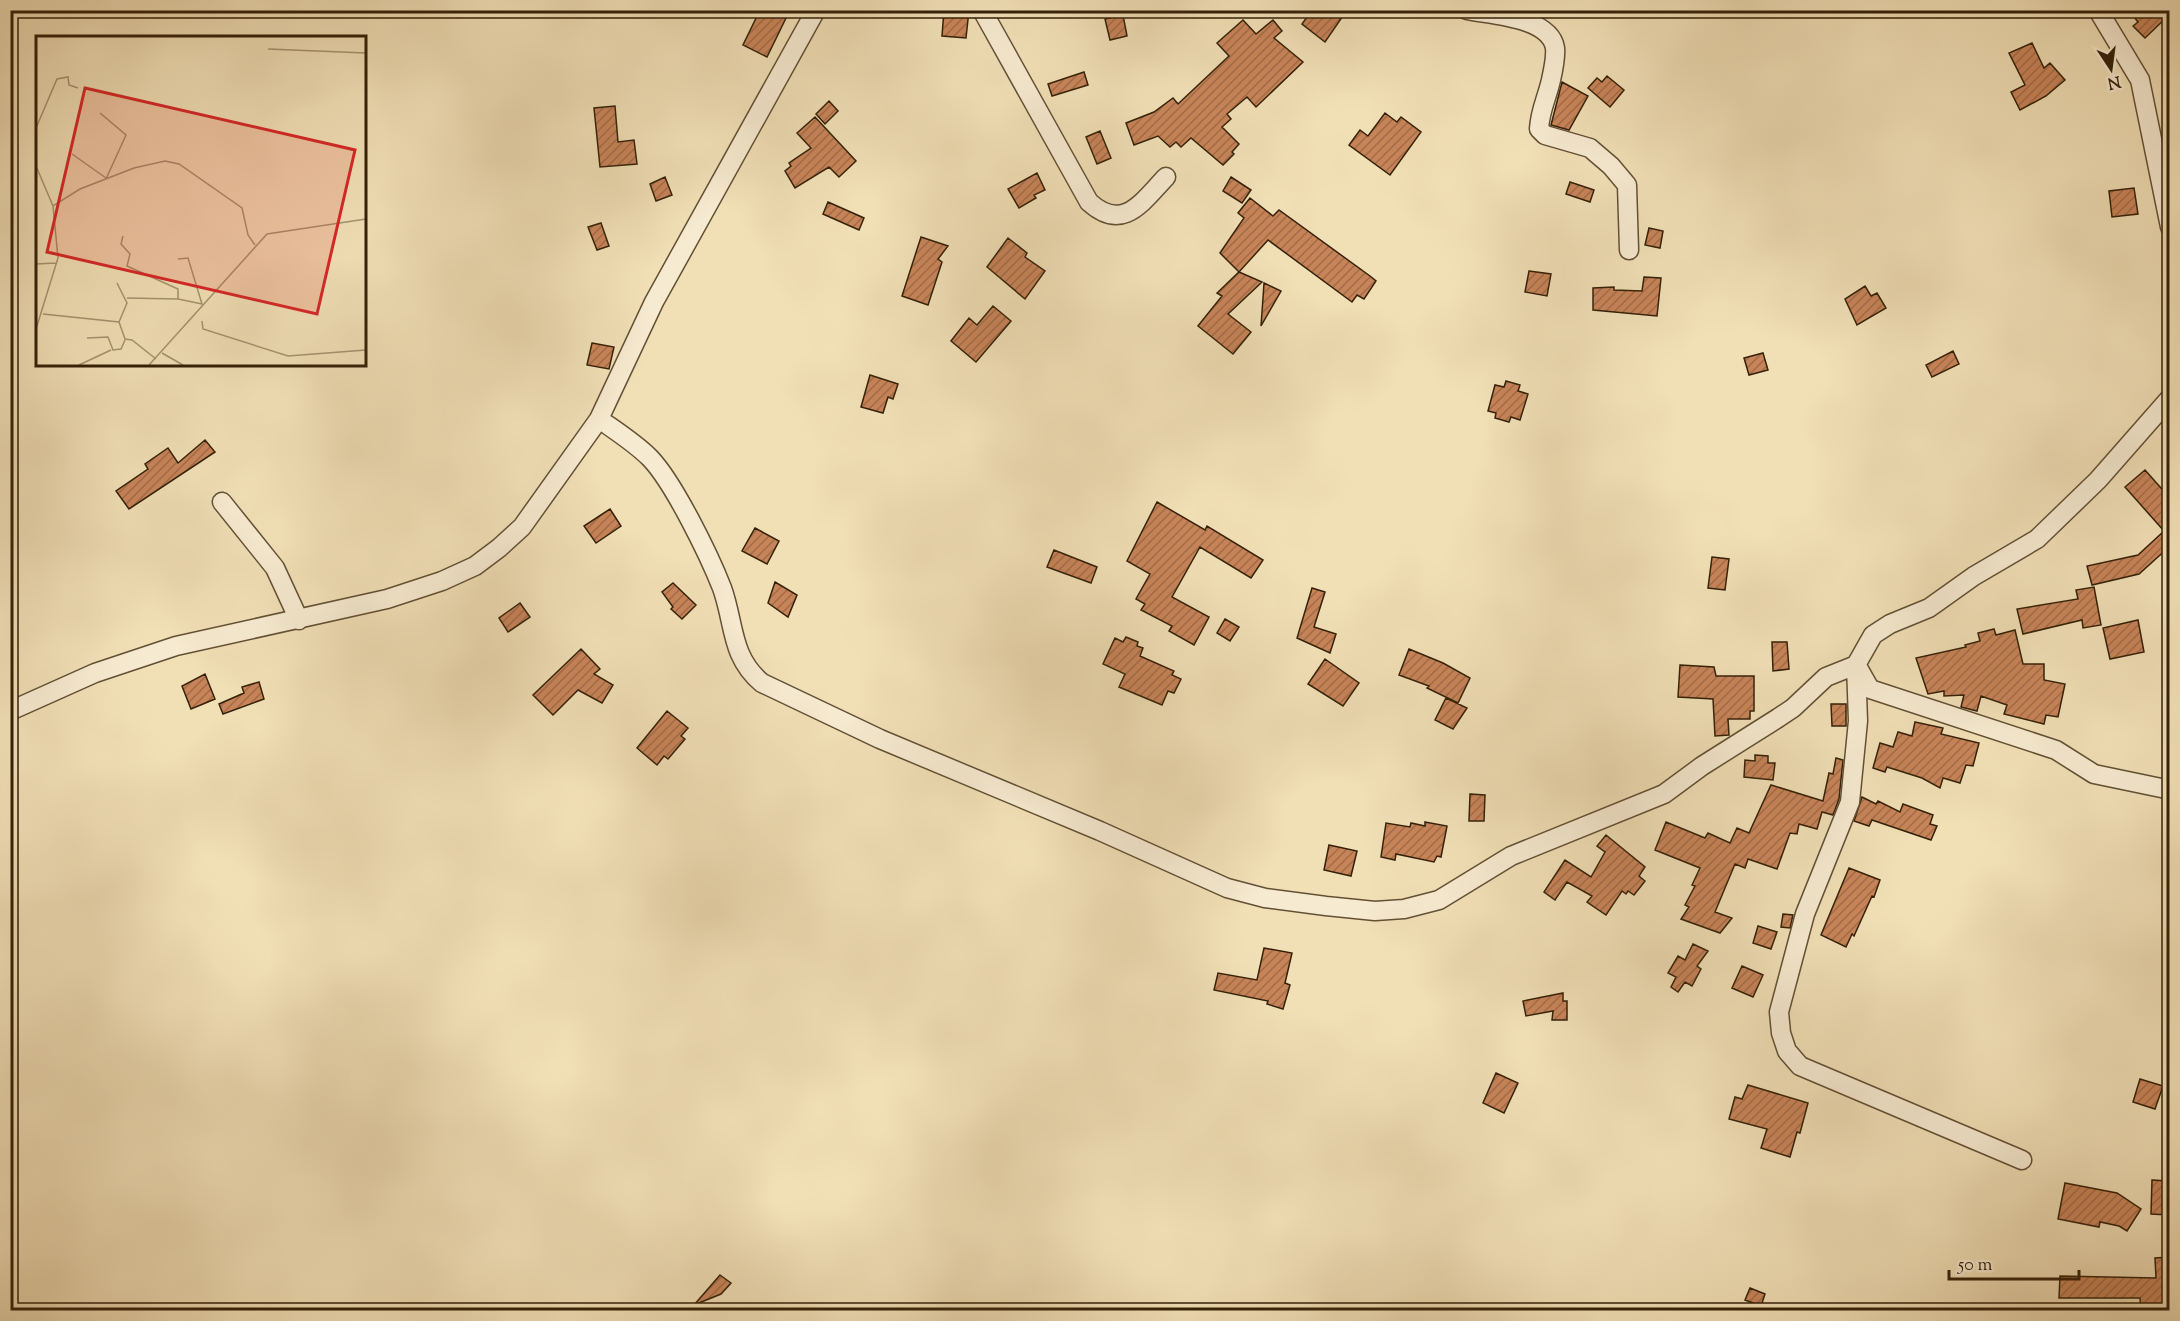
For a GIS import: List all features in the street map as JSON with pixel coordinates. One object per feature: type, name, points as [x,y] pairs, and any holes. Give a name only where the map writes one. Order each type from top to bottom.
[{"type":"street","points":[[10,711],[95,673],[147,656],[220,636],[387,599],[442,581],[475,566],[522,527],[599,418],[654,302],[816,10]]},
{"type":"street","points":[[982,10],[1089,202],[1100,212],[1111,217],[1127,213],[1141,204],[1166,177]]},
{"type":"street","points":[[1467,10],[1519,19],[1543,28],[1552,40],[1555,49],[1550,82],[1541,107],[1539,129],[1545,135],[1590,148],[1611,166],[1627,185],[1629,250]]},
{"type":"street","points":[[2098,10],[2140,80],[2169,227]]},
{"type":"street","points":[[2022,1160],[1800,1066],[1787,1051],[1781,1033],[1779,1012],[1805,914],[1850,802],[1858,721],[1856,665],[1873,635],[1890,624],[1938,603],[1974,576],[2037,539],[2098,480],[2169,398]]},
{"type":"street","points":[[599,418],[641,450],[670,486],[722,588],[741,658],[752,674],[762,683],[927,760],[1248,895],[1375,911],[1404,909],[1439,900],[1511,856],[1664,794],[1702,765],[1793,708],[1826,677],[1856,665]]},
{"type":"street","points":[[222,502],[275,568],[299,620]]},
{"type":"street","points":[[1856,665],[1870,689],[2056,750],[2094,774],[2166,789]]},
{"type":"building","points":[[760,10],[772,10],[786,18],[767,57],[743,45]]},
{"type":"building","points":[[944,10],[969,10],[966,38],[942,36]]},
{"type":"building","points":[[1312,10],[1347,10],[1325,42],[1302,24]]},
{"type":"building","points":[[2141,10],[2169,10],[2169,15],[2145,38],[2133,26],[2138,22],[2134,17]]},
{"type":"building","points":[[1123,15],[1127,36],[1110,40],[1105,19]]},
{"type":"building","points":[[1243,20],[1256,34],[1273,20],[1282,31],[1274,38],[1303,62],[1256,107],[1247,97],[1227,114],[1231,119],[1222,127],[1239,144],[1232,152],[1234,154],[1223,165],[1191,138],[1181,147],[1176,142],[1170,147],[1158,136],[1134,145],[1126,123],[1154,112],[1173,98],[1178,104],[1229,56],[1217,43]]},
{"type":"building","points":[[2032,43],[2044,68],[2050,63],[2065,80],[2046,96],[2020,110],[2011,92],[2025,85],[2009,53]]},
{"type":"building","points":[[1084,72],[1088,85],[1052,96],[1048,84]]},
{"type":"building","points":[[1607,76],[1624,90],[1610,107],[1588,88],[1597,78],[1602,82]]},
{"type":"building","points":[[1562,82],[1588,96],[1569,130],[1551,125]]},
{"type":"building","points":[[829,101],[838,111],[825,124],[816,114]]},
{"type":"building","points":[[615,106],[618,142],[634,140],[637,164],[600,167],[594,108]]},
{"type":"building","points":[[1385,113],[1397,122],[1401,117],[1421,132],[1390,175],[1349,145],[1360,130],[1368,136]]},
{"type":"building","points":[[815,117],[856,161],[839,177],[829,167],[795,188],[785,171],[791,166],[789,163],[811,148],[797,133]]},
{"type":"building","points":[[1100,131],[1111,158],[1097,164],[1086,137]]},
{"type":"building","points":[[1037,173],[1045,190],[1034,195],[1036,198],[1019,208],[1008,189]]},
{"type":"building","points":[[665,177],[672,195],[656,201],[650,184]]},
{"type":"building","points":[[1231,177],[1251,190],[1242,203],[1223,191]]},
{"type":"building","points":[[1570,182],[1594,190],[1590,202],[1566,194]]},
{"type":"building","points":[[2134,188],[2138,214],[2112,217],[2109,191]]},
{"type":"building","points":[[1250,198],[1273,216],[1279,210],[1376,281],[1364,299],[1357,295],[1352,302],[1268,240],[1239,272],[1220,253],[1244,218],[1238,213]]},
{"type":"building","points":[[828,202],[864,218],[859,230],[823,214]]},
{"type":"building","points":[[601,223],[609,246],[597,250],[588,227]]},
{"type":"building","points":[[1649,228],[1663,231],[1660,248],[1645,245]]},
{"type":"building","points":[[921,237],[948,246],[938,259],[942,262],[928,305],[902,296]]},
{"type":"building","points":[[1008,238],[1027,253],[1025,257],[1045,271],[1025,299],[987,267]]},
{"type":"building","points":[[1529,271],[1551,274],[1547,296],[1525,292]]},
{"type":"building","points":[[1239,272],[1262,282],[1228,314],[1251,332],[1233,354],[1198,326],[1222,296],[1217,293]]},
{"type":"building","points":[[1644,277],[1661,278],[1657,316],[1593,310],[1593,288],[1614,287],[1614,290],[1642,291]]},
{"type":"building","points":[[1264,283],[1281,291],[1261,326],[1263,298]]},
{"type":"building","points":[[1865,286],[1871,296],[1877,293],[1886,308],[1857,325],[1845,299]]},
{"type":"building","points":[[993,306],[1011,321],[976,362],[951,341],[969,318],[977,325]]},
{"type":"building","points":[[592,343],[614,347],[609,369],[587,365]]},
{"type":"building","points":[[1953,351],[1959,364],[1932,377],[1926,365]]},
{"type":"building","points":[[1763,353],[1768,370],[1749,375],[1744,358]]},
{"type":"building","points":[[870,375],[898,384],[893,399],[888,397],[883,413],[861,407]]},
{"type":"building","points":[[1506,381],[1520,385],[1518,391],[1528,394],[1520,420],[1511,417],[1509,422],[1495,418],[1496,413],[1488,411],[1495,385],[1504,387]]},
{"type":"building","points":[[205,440],[215,452],[129,509],[116,491],[148,469],[145,464],[168,448],[178,463]]},
{"type":"building","points":[[2145,470],[2169,497],[2169,547],[2139,574],[2092,585],[2087,566],[2138,555],[2164,531],[2125,487]]},
{"type":"building","points":[[1157,502],[1205,530],[1207,526],[1263,560],[1251,578],[1200,547],[1172,597],[1209,617],[1194,645],[1169,631],[1172,626],[1141,610],[1145,604],[1136,599],[1150,574],[1127,561]]},
{"type":"building","points":[[610,509],[621,526],[596,543],[584,526]]},
{"type":"building","points":[[755,528],[779,541],[767,564],[742,551]]},
{"type":"building","points":[[1054,550],[1097,567],[1091,583],[1047,567]]},
{"type":"building","points":[[1712,557],[1729,559],[1725,590],[1708,588]]},
{"type":"building","points":[[775,582],[797,595],[788,617],[768,603]]},
{"type":"building","points":[[673,583],[696,605],[682,619],[671,609],[673,607],[662,592]]},
{"type":"building","points":[[2094,587],[2101,625],[2083,628],[2082,620],[2023,634],[2017,609],[2078,599],[2076,590]]},
{"type":"building","points":[[1312,588],[1325,592],[1314,627],[1336,634],[1330,653],[1297,638]]},
{"type":"building","points":[[520,603],[530,617],[508,632],[499,618]]},
{"type":"building","points":[[1225,619],[1239,627],[1230,641],[1217,633]]},
{"type":"building","points":[[2138,620],[2144,652],[2110,659],[2103,628]]},
{"type":"building","points":[[1994,629],[1996,635],[2015,630],[2023,664],[2044,664],[2044,680],[2065,684],[2058,717],[2046,715],[2044,724],[2004,714],[2007,705],[1981,696],[1977,711],[1961,707],[1964,695],[1944,696],[1944,691],[1928,694],[1916,658],[1966,647],[1965,645],[1980,641],[1978,633]]},
{"type":"building","points":[[1126,637],[1138,642],[1137,646],[1143,648],[1140,656],[1174,671],[1172,675],[1181,679],[1174,693],[1168,691],[1162,705],[1119,687],[1125,674],[1103,664],[1115,638],[1123,642]]},
{"type":"building","points":[[1772,642],[1787,642],[1789,669],[1773,671]]},
{"type":"building","points":[[581,649],[600,669],[594,674],[613,685],[602,703],[578,690],[553,715],[533,695]]},
{"type":"building","points":[[1409,649],[1443,663],[1470,678],[1458,703],[1427,688],[1429,686],[1399,675]]},
{"type":"building","points":[[1325,659],[1359,683],[1343,706],[1308,684]]},
{"type":"building","points":[[1680,665],[1714,667],[1716,676],[1754,676],[1754,711],[1750,711],[1750,719],[1728,719],[1729,735],[1715,736],[1713,699],[1678,697]]},
{"type":"building","points":[[205,674],[215,699],[191,709],[182,686]]},
{"type":"building","points":[[259,682],[264,699],[223,714],[219,704],[244,693],[242,687]]},
{"type":"building","points":[[1446,698],[1467,708],[1453,729],[1435,720]]},
{"type":"building","points":[[1831,704],[1846,704],[1846,726],[1832,726]]},
{"type":"building","points":[[667,711],[688,728],[681,736],[685,739],[668,759],[664,756],[657,765],[637,748]]},
{"type":"building","points":[[1915,722],[1943,728],[1941,734],[1979,743],[1973,766],[1966,765],[1960,783],[1943,778],[1940,788],[1922,778],[1887,767],[1885,772],[1873,768],[1880,743],[1893,747],[1898,732],[1912,736]]},
{"type":"building","points":[[1755,755],[1768,756],[1768,763],[1775,763],[1773,780],[1744,777],[1745,760],[1755,761]]},
{"type":"building","points":[[1836,758],[1843,760],[1839,799],[1833,815],[1822,812],[1817,829],[1799,824],[1797,834],[1790,833],[1777,869],[1748,859],[1745,868],[1735,864],[1715,912],[1732,918],[1720,933],[1681,919],[1689,907],[1685,905],[1695,886],[1692,885],[1700,868],[1655,850],[1666,822],[1705,838],[1708,833],[1730,843],[1737,828],[1749,833],[1771,785],[1823,801],[1829,773],[1833,774]]},
{"type":"building","points":[[1470,794],[1485,795],[1484,821],[1469,821]]},
{"type":"building","points":[[1862,797],[1876,804],[1878,801],[1900,812],[1903,804],[1933,815],[1930,824],[1937,826],[1931,840],[1872,820],[1869,826],[1854,821]]},
{"type":"building","points":[[1425,822],[1447,826],[1441,857],[1437,856],[1434,862],[1396,854],[1395,860],[1381,857],[1386,823],[1410,827],[1411,823],[1425,826]]},
{"type":"building","points":[[1606,835],[1645,867],[1639,876],[1645,881],[1634,895],[1628,891],[1626,894],[1622,891],[1606,915],[1587,902],[1592,896],[1567,882],[1555,900],[1544,892],[1565,860],[1591,877],[1605,852],[1597,846]]},
{"type":"building","points":[[1329,845],[1357,851],[1351,876],[1324,870]]},
{"type":"building","points":[[1849,868],[1880,880],[1874,897],[1872,896],[1854,936],[1852,934],[1846,947],[1821,935]]},
{"type":"building","points":[[1783,914],[1793,915],[1790,928],[1781,927]]},
{"type":"building","points":[[1758,926],[1777,932],[1771,949],[1753,943]]},
{"type":"building","points":[[1693,944],[1708,951],[1697,966],[1701,969],[1692,986],[1685,982],[1678,992],[1671,987],[1676,977],[1668,973],[1678,956],[1685,960]]},
{"type":"building","points":[[1264,948],[1292,953],[1285,983],[1290,985],[1283,1009],[1267,1004],[1268,1001],[1214,990],[1218,973],[1257,980]]},
{"type":"building","points":[[1742,966],[1763,975],[1753,997],[1732,988]]},
{"type":"building","points":[[1563,993],[1563,1001],[1567,1001],[1567,1020],[1552,1020],[1553,1011],[1526,1016],[1523,1001]]},
{"type":"building","points":[[1496,1073],[1518,1083],[1504,1113],[1483,1103]]},
{"type":"building","points":[[2140,1079],[2163,1086],[2155,1109],[2133,1102]]},
{"type":"building","points":[[1748,1085],[1808,1103],[1800,1133],[1797,1132],[1790,1157],[1761,1148],[1767,1129],[1729,1119],[1735,1097],[1742,1099]]},
{"type":"building","points":[[2152,1180],[2169,1181],[2169,1215],[2151,1214]]},
{"type":"building","points":[[2065,1183],[2117,1193],[2141,1209],[2127,1231],[2119,1226],[2100,1222],[2099,1227],[2058,1219]]},
{"type":"building","points":[[2169,1257],[2169,1311],[2141,1311],[2140,1298],[2059,1298],[2060,1276],[2156,1278],[2155,1258]]},
{"type":"building","points":[[720,1275],[731,1283],[721,1294],[694,1305]]},
{"type":"building","points":[[1750,1288],[1765,1294],[1761,1306],[1745,1300]]}]
